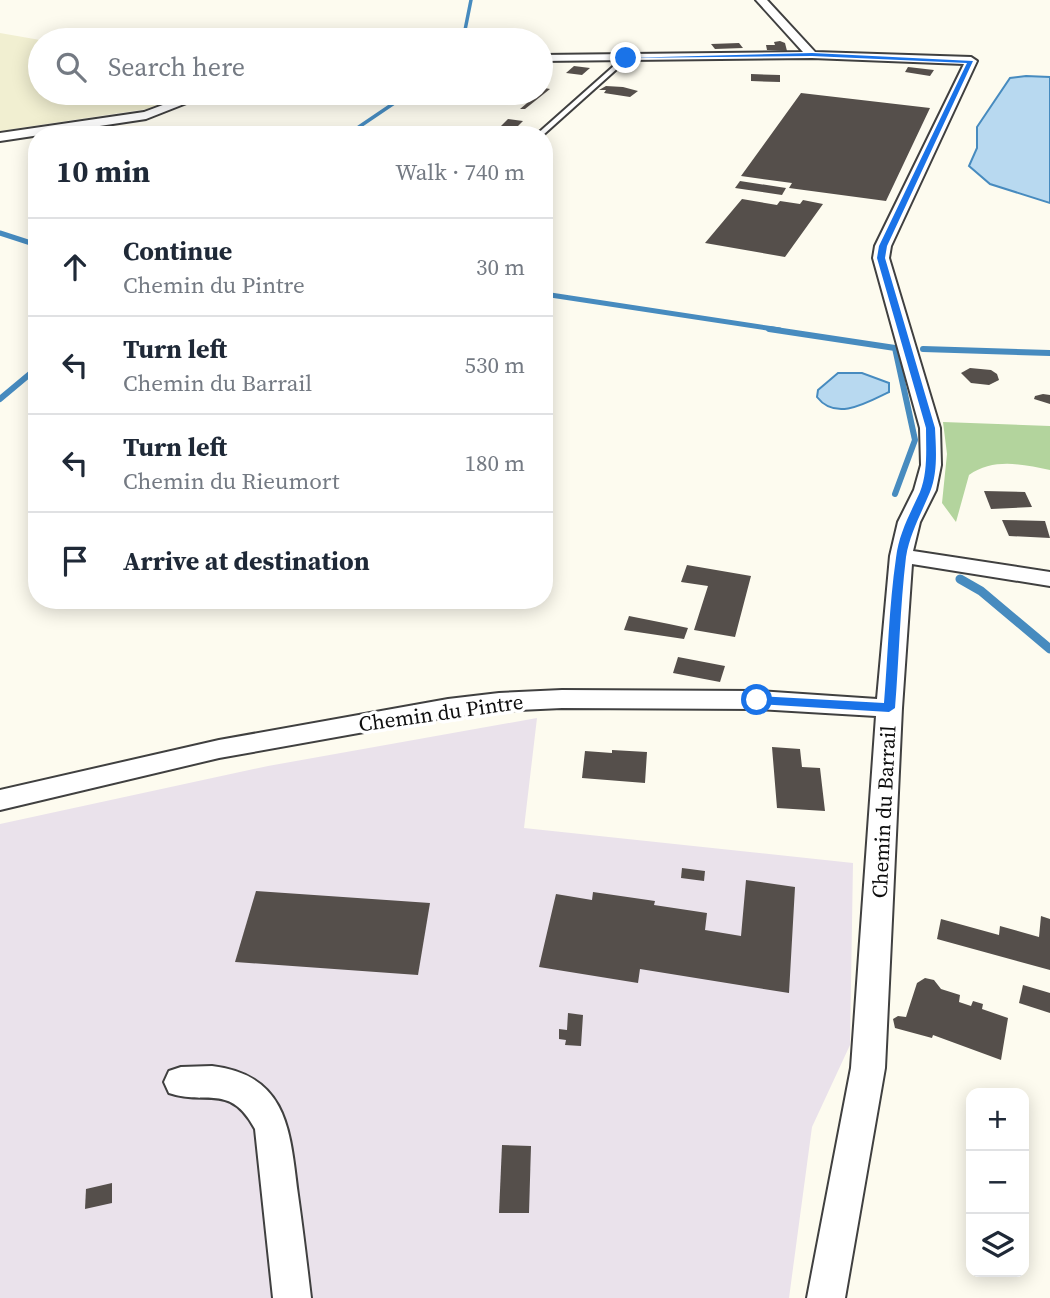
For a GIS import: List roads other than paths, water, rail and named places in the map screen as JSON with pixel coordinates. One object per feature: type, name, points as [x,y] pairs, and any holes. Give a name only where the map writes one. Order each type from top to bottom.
[{"type":"street","points":[[761,0],[812,55]]},
{"type":"street","points":[[553,58],[812,55]]},
{"type":"street","name":"Chemin du Barrail","points":[[812,55],[971,61],[883,246],[881,258],[930,428],[931,465],[925,490],[909,522],[901,556],[889,708],[868,1068],[826,1298]]},
{"type":"street","points":[[73,126],[146,115],[173,105]]},
{"type":"street","points":[[0,137],[28,133]]},
{"type":"street","points":[[901,556],[1050,579]]},
{"type":"street","name":"Chemin du Pintre","points":[[0,800],[219,749],[448,708],[499,702],[562,699],[757,700],[889,708]]},
{"type":"street","points":[[181,1082],[214,1079],[242,1088],[261,1105],[272,1127],[292,1298]]},
{"type":"lane","points":[[550,126],[626,58]]},
{"type":"water","points":[[1050,77],[1050,203],[990,184],[969,166],[977,148],[977,127],[1010,78]]},
{"type":"water","points":[[838,373],[862,373],[889,383],[889,392],[852,408],[833,408],[817,397],[818,390]]},
{"type":"waterway","points":[[465,28],[471,0]]},
{"type":"waterway","points":[[360,126],[391,105]]},
{"type":"waterway","points":[[0,233],[28,242]]},
{"type":"waterway","points":[[553,295],[780,330]]},
{"type":"waterway","points":[[769,329],[895,348],[915,440],[895,494]]},
{"type":"waterway","points":[[923,349],[1050,353]]},
{"type":"waterway","points":[[0,399],[28,376]]},
{"type":"waterway","points":[[960,579],[981,591],[1050,649]]}]
